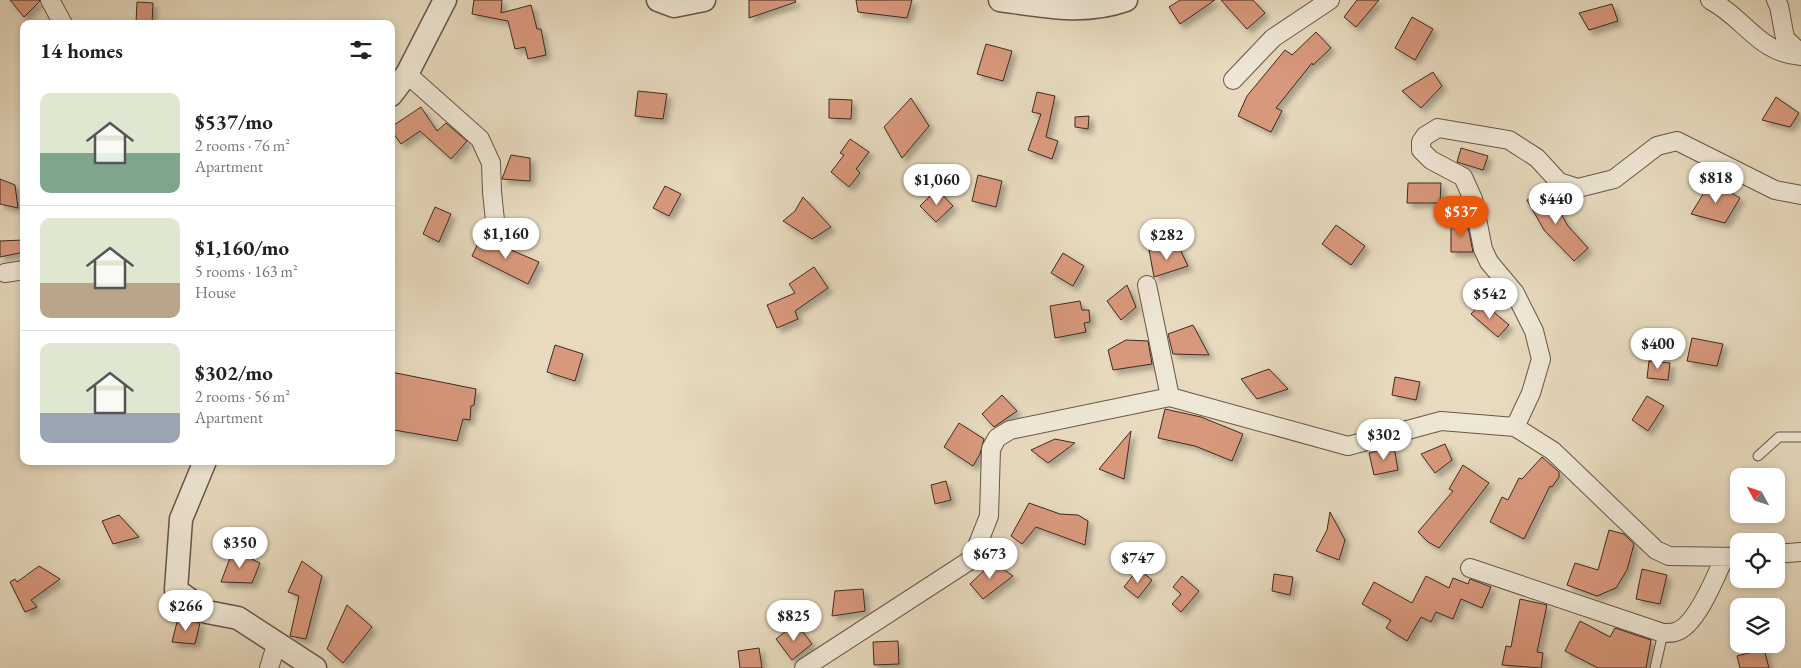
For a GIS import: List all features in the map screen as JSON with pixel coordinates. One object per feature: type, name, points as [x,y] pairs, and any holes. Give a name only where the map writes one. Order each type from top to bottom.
[{"type":"street","points":[[50,0],[60,20]]},
{"type":"street","points":[[395,90],[407,74],[446,0]]},
{"type":"street","points":[[658,0],[674,6],[704,0]]},
{"type":"street","points":[[1000,0],[1068,10],[1101,8],[1126,0]]},
{"type":"street","points":[[1233,80],[1273,38],[1330,0]]},
{"type":"street","points":[[1710,0],[1724,7],[1758,40],[1784,55],[1801,55]]},
{"type":"street","points":[[1776,0],[1779,6],[1785,38],[1801,55]]},
{"type":"street","points":[[407,74],[480,139],[492,163],[492,192],[496,230]]},
{"type":"street","points":[[1515,427],[1531,393],[1541,359],[1534,331],[1515,293],[1489,262],[1483,250],[1473,199],[1463,177],[1431,160],[1421,150],[1421,142],[1425,136],[1438,128],[1509,140],[1537,158],[1559,182],[1578,188],[1614,179],[1657,146],[1677,141],[1775,190],[1801,195]]},
{"type":"street","points":[[5,273],[20,271]]},
{"type":"street","points":[[1147,285],[1170,397]]},
{"type":"street","points":[[804,668],[972,558],[989,516],[991,449],[997,438],[1010,430],[1170,397],[1348,446],[1441,421],[1515,427],[1553,451],[1656,550],[1669,556],[1730,557]]},
{"type":"street","points":[[203,465],[180,519],[176,590],[207,612],[238,618],[315,668]]},
{"type":"street","points":[[1785,553],[1801,552]]},
{"type":"street","points":[[1470,568],[1663,633],[1676,632],[1687,624],[1730,560]]},
{"type":"street","points":[[269,668],[277,642]]},
{"type":"lane","points":[[1758,456],[1780,437],[1801,437]]},
{"type":"lane","points":[[1655,668],[1663,633]]},
{"type":"building","points":[[10,0],[39,0],[40,1],[24,17]]},
{"type":"building","points":[[474,0],[502,0],[501,13],[531,5],[537,29],[541,29],[546,55],[528,59],[525,47],[515,49],[508,21],[472,14]]},
{"type":"building","points":[[749,0],[795,0],[796,2],[749,18]]},
{"type":"building","points":[[856,0],[912,0],[907,18],[858,12]]},
{"type":"building","points":[[1180,0],[1215,0],[1180,24],[1169,7]]},
{"type":"building","points":[[1221,0],[1253,0],[1265,13],[1247,29]]},
{"type":"building","points":[[1357,0],[1379,0],[1356,27],[1344,17]]},
{"type":"building","points":[[137,2],[153,3],[152,20],[136,20]]},
{"type":"building","points":[[1612,4],[1618,21],[1589,30],[1579,13]]},
{"type":"building","points":[[1412,17],[1433,29],[1415,60],[1395,48]]},
{"type":"building","points":[[1316,32],[1331,48],[1313,65],[1312,63],[1276,108],[1282,111],[1271,132],[1238,116],[1247,96],[1285,50],[1292,55]]},
{"type":"building","points":[[986,44],[1012,51],[1003,81],[977,74]]},
{"type":"building","points":[[1433,72],[1442,86],[1421,108],[1402,91]]},
{"type":"building","points":[[638,91],[667,94],[663,119],[635,116]]},
{"type":"building","points":[[1037,92],[1055,96],[1046,137],[1058,141],[1052,159],[1028,150],[1041,114],[1032,112]]},
{"type":"building","points":[[1776,97],[1799,113],[1790,127],[1762,120]]},
{"type":"building","points":[[911,98],[929,126],[902,158],[884,127]]},
{"type":"building","points":[[829,99],[852,100],[851,119],[829,118]]},
{"type":"building","points":[[421,107],[437,131],[446,123],[467,141],[451,159],[420,131],[401,144],[395,136],[395,124]]},
{"type":"building","points":[[1089,116],[1088,129],[1075,127],[1075,117]]},
{"type":"building","points":[[850,139],[869,152],[856,169],[860,173],[849,187],[831,172],[844,155],[840,153]]},
{"type":"building","points":[[1461,148],[1488,156],[1483,170],[1457,162]]},
{"type":"building","points":[[511,155],[530,158],[530,181],[502,179]]},
{"type":"building","points":[[978,175],[1002,181],[996,207],[972,201]]},
{"type":"building","points":[[0,179],[15,185],[18,208],[0,204]]},
{"type":"building","points":[[1711,181],[1740,198],[1725,223],[1691,214]]},
{"type":"building","points":[[1408,183],[1441,183],[1440,203],[1407,203]]},
{"type":"building","points":[[665,186],[681,194],[669,216],[653,208]]},
{"type":"building","points":[[937,189],[953,206],[936,222],[920,206]]},
{"type":"building","points":[[1547,189],[1568,226],[1588,248],[1574,261],[1544,230],[1527,200]]},
{"type":"building","points":[[803,197],[831,227],[812,239],[783,221],[795,211]]},
{"type":"building","points":[[435,207],[451,214],[439,242],[423,234]]},
{"type":"building","points":[[1467,222],[1473,252],[1451,252],[1451,223]]},
{"type":"building","points":[[1336,225],[1365,246],[1351,265],[1322,244]]},
{"type":"building","points":[[481,237],[539,262],[528,284],[472,256]]},
{"type":"building","points":[[20,240],[20,253],[0,257],[0,241]]},
{"type":"building","points":[[1179,247],[1188,266],[1154,277],[1149,250]]},
{"type":"building","points":[[1063,253],[1084,266],[1073,286],[1051,273]]},
{"type":"building","points":[[814,267],[828,288],[795,311],[798,319],[777,328],[767,305],[795,293],[789,284]]},
{"type":"building","points":[[1127,285],[1136,307],[1121,320],[1107,301]]},
{"type":"building","points":[[1080,301],[1082,310],[1089,310],[1090,322],[1084,323],[1086,332],[1055,338],[1050,306]]},
{"type":"building","points":[[1482,302],[1509,325],[1498,337],[1471,314]]},
{"type":"building","points":[[1193,325],[1209,355],[1173,354],[1168,334]]},
{"type":"building","points":[[1692,338],[1723,344],[1717,366],[1687,361]]},
{"type":"building","points":[[1126,340],[1148,341],[1152,364],[1113,370],[1108,350]]},
{"type":"building","points":[[555,345],[583,354],[575,381],[547,372]]},
{"type":"building","points":[[1649,361],[1670,363],[1668,380],[1647,378]]},
{"type":"building","points":[[1269,369],[1288,389],[1257,399],[1241,379]]},
{"type":"building","points":[[395,373],[476,389],[474,405],[471,406],[470,420],[463,419],[457,441],[395,430]]},
{"type":"building","points":[[1395,377],[1420,382],[1416,400],[1392,395]]},
{"type":"building","points":[[1002,395],[1017,411],[994,427],[982,414]]},
{"type":"building","points":[[1647,396],[1664,406],[1648,431],[1632,420]]},
{"type":"building","points":[[1165,409],[1201,417],[1243,434],[1232,461],[1195,446],[1158,438]]},
{"type":"building","points":[[959,423],[984,439],[980,454],[973,466],[944,447]]},
{"type":"building","points":[[1131,431],[1124,479],[1099,469]]},
{"type":"building","points":[[1055,439],[1075,443],[1048,463],[1031,450]]},
{"type":"building","points":[[1445,444],[1452,460],[1435,473],[1421,454]]},
{"type":"building","points":[[1394,447],[1398,470],[1374,475],[1369,453]]},
{"type":"building","points":[[1542,457],[1559,472],[1559,477],[1552,487],[1550,486],[1524,539],[1490,522],[1502,497],[1508,500],[1519,478],[1522,479]]},
{"type":"building","points":[[1463,465],[1489,483],[1439,548],[1428,542],[1418,532],[1453,491],[1449,489]]},
{"type":"building","points":[[946,481],[951,500],[935,504],[931,485]]},
{"type":"building","points":[[1029,503],[1060,514],[1078,515],[1088,521],[1085,545],[1036,527],[1022,544],[1011,536]]},
{"type":"building","points":[[1330,512],[1345,540],[1339,560],[1316,551],[1327,530]]},
{"type":"building","points":[[119,515],[139,537],[113,544],[102,521]]},
{"type":"building","points":[[1609,530],[1624,534],[1634,544],[1627,570],[1616,588],[1597,596],[1567,585],[1575,563],[1598,570]]},
{"type":"building","points":[[233,550],[260,563],[252,583],[221,582]]},
{"type":"building","points":[[302,561],[322,576],[306,639],[290,636],[299,596],[288,592]]},
{"type":"building","points":[[993,562],[1013,576],[983,599],[970,584]]},
{"type":"building","points":[[39,566],[60,579],[31,600],[37,607],[25,612],[10,582],[15,579],[17,582]]},
{"type":"building","points":[[1138,569],[1152,580],[1138,598],[1124,587]]},
{"type":"building","points":[[1642,569],[1667,575],[1660,604],[1636,599]]},
{"type":"building","points":[[1274,574],[1293,577],[1290,595],[1272,591]]},
{"type":"building","points":[[1182,576],[1199,591],[1181,612],[1172,604],[1181,594],[1173,587]]},
{"type":"building","points":[[1426,576],[1449,588],[1453,578],[1468,584],[1470,579],[1491,587],[1482,608],[1461,599],[1453,619],[1436,612],[1431,622],[1421,617],[1407,641],[1386,628],[1391,620],[1362,604],[1374,582],[1412,603]]},
{"type":"building","points":[[863,589],[865,611],[832,616],[835,591]]},
{"type":"building","points":[[1520,599],[1547,605],[1537,652],[1543,653],[1541,668],[1502,665],[1506,646],[1511,647]]},
{"type":"building","points":[[347,605],[372,627],[343,663],[327,649]]},
{"type":"building","points":[[178,618],[200,623],[195,644],[172,642]]},
{"type":"building","points":[[1580,621],[1610,637],[1615,628],[1651,640],[1646,668],[1598,668],[1565,651]]},
{"type":"building","points":[[796,623],[812,644],[792,660],[776,639]]},
{"type":"building","points":[[898,641],[899,664],[874,665],[873,642]]},
{"type":"building","points":[[759,648],[762,668],[740,668],[738,651]]},
{"type":"building","points":[[1749,653],[1765,653],[1769,668],[1740,668],[1737,656]]}]
